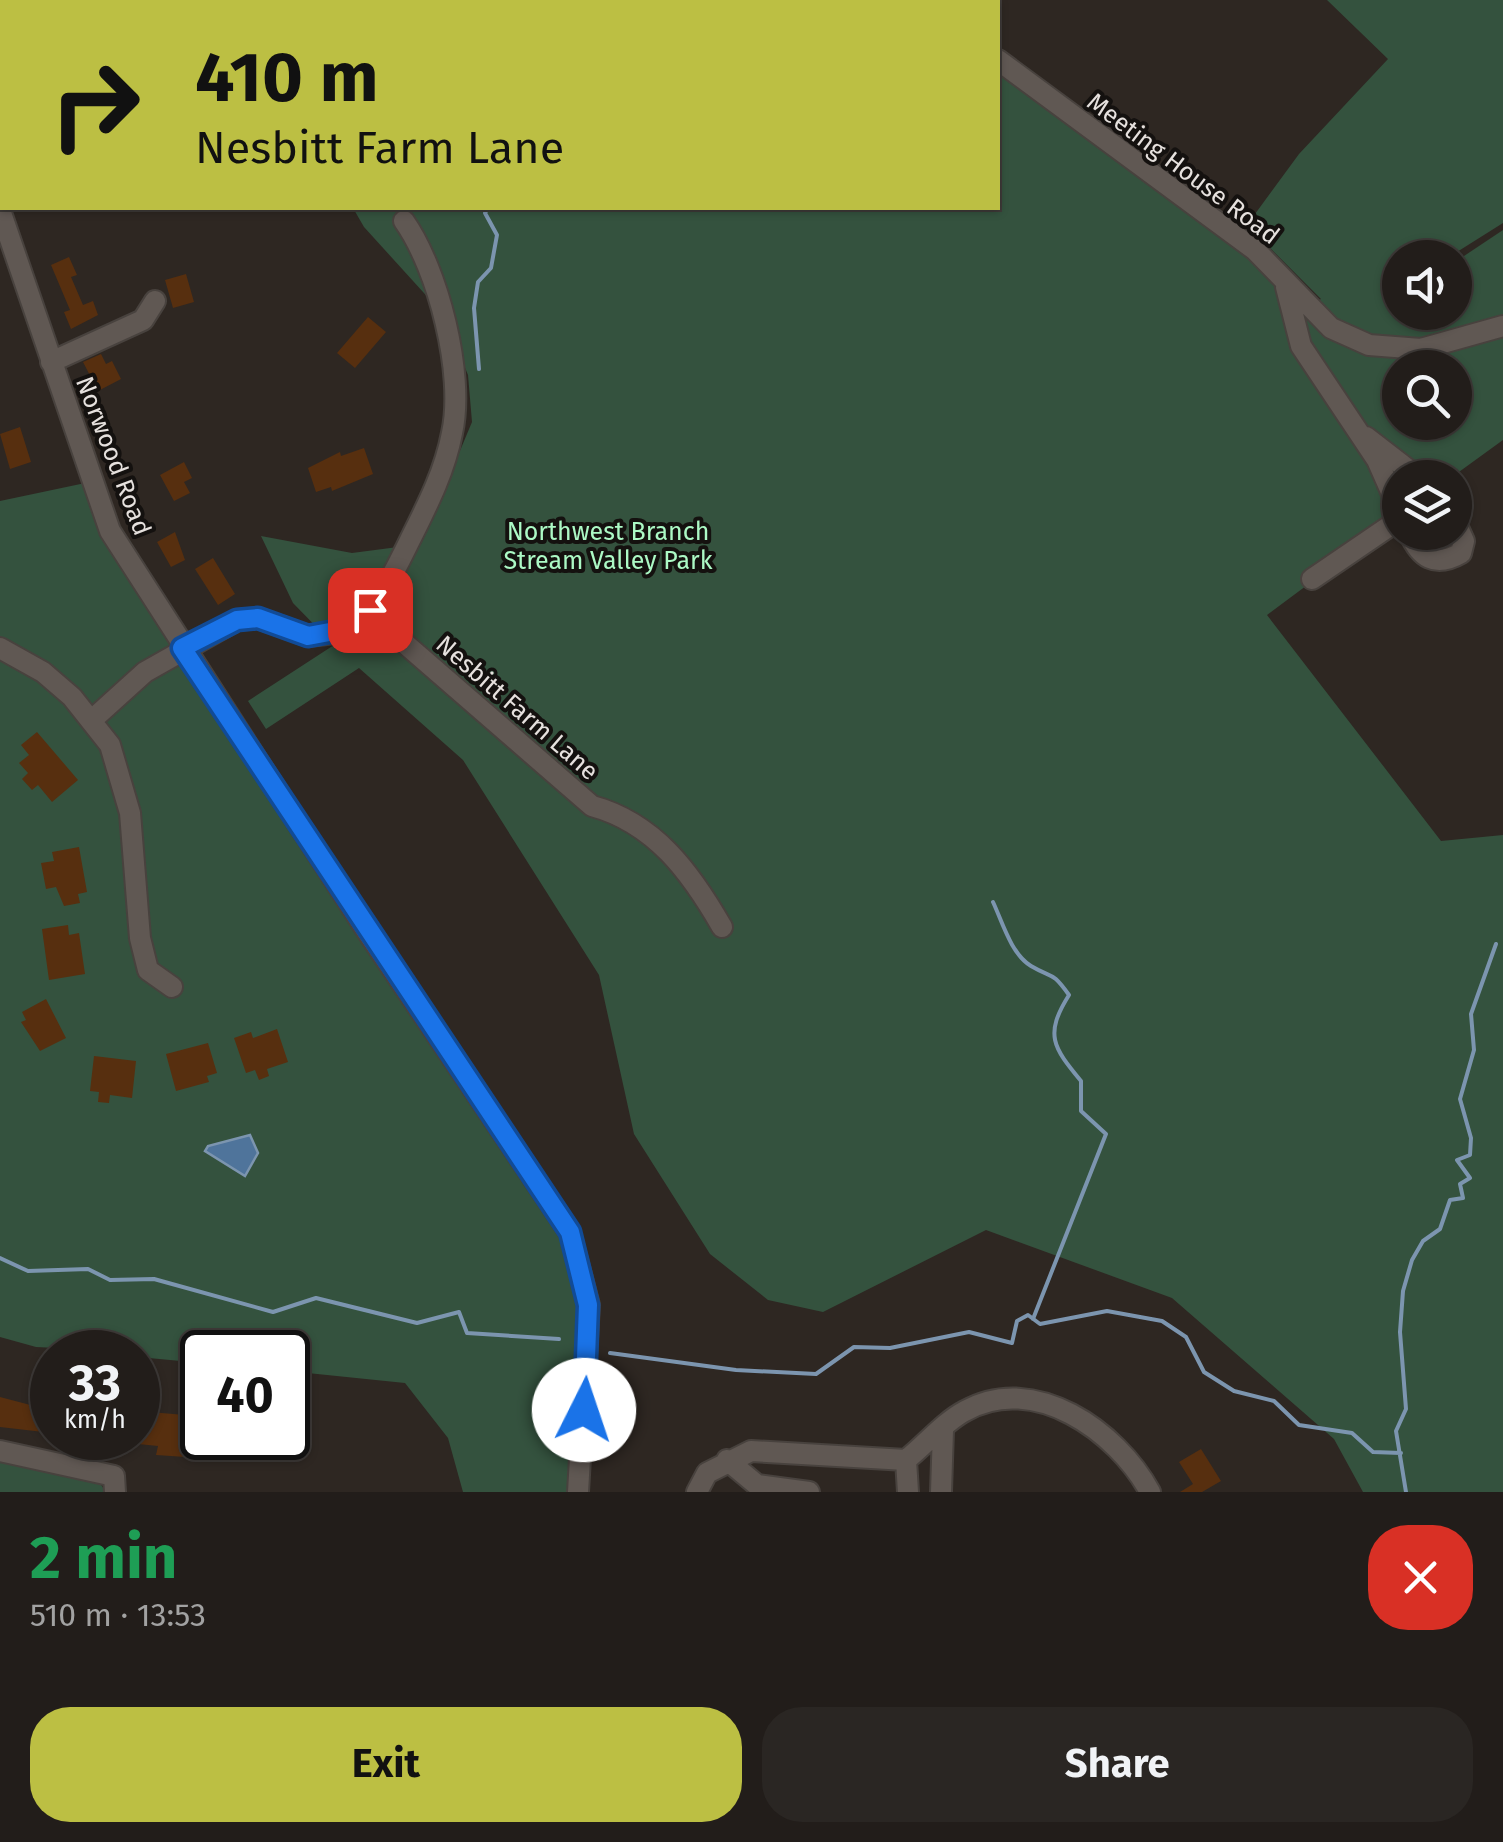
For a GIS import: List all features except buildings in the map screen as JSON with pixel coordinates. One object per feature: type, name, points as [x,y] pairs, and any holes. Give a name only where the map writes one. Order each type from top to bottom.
[{"type":"street","name":"Meeting House Road","points":[[1000,61],[1255,250],[1331,328],[1369,345],[1421,349],[1503,326]]},
{"type":"street","name":"Norwood Road","points":[[0,210],[110,531],[182,648],[570,1232],[588,1305],[578,1492]]},
{"type":"street","points":[[351,628],[382,598],[391,581],[423,518],[454,428],[449,344],[439,294],[433,270],[404,220]]},
{"type":"street","points":[[1286,284],[1301,346],[1382,472]]},
{"type":"street","points":[[50,362],[143,320],[155,301]]},
{"type":"street","points":[[1356,430],[1395,460]]},
{"type":"street","points":[[1312,579],[1382,529]]},
{"type":"street","points":[[1420,550],[1434,562],[1448,561],[1461,550]]},
{"type":"street","name":"Nesbitt Farm Lane","points":[[94,719],[146,672],[182,648],[248,619],[258,618],[308,636],[351,628],[395,635],[592,806],[614,812],[651,835],[700,888],[722,927]]},
{"type":"street","points":[[0,648],[42,672],[94,719],[120,767],[130,814],[140,938],[148,970],[172,987]]},
{"type":"street","points":[[697,1492],[708,1473],[726,1460],[750,1451],[906,1460],[964,1411],[998,1398],[1034,1400],[1071,1413],[1108,1440],[1150,1492]]},
{"type":"street","points":[[941,1492],[943,1430]]},
{"type":"street","points":[[0,1451],[114,1484]]},
{"type":"street","points":[[726,1460],[758,1485],[809,1492]]},
{"type":"street","points":[[906,1460],[908,1492]]},
{"type":"green space","name":"Northwest Branch Stream Valley Park","points":[[1327,0],[1503,0],[1503,223],[1472,243],[1382,240],[1382,330],[1472,330],[1472,251],[1503,230],[1503,440],[1472,462],[1382,460],[1382,529],[1267,615],[1441,841],[1503,835],[1503,1492],[1363,1492],[1334,1439],[1172,1298],[986,1230],[823,1312],[768,1300],[710,1254],[634,1134],[599,975],[463,760],[359,668],[266,729],[248,701],[334,645],[293,603],[261,536],[352,553],[421,544],[472,422],[468,375],[443,314],[364,227],[354,210],[1000,210],[1000,73],[1247,258],[1298,309],[1321,299],[1247,225],[1299,154],[1388,59]]},
{"type":"green space","points":[[90,482],[581,1263],[578,1492],[463,1492],[448,1438],[405,1383],[310,1373],[310,1330],[180,1330],[180,1361],[160,1359],[160,1330],[30,1330],[30,1345],[0,1337],[0,501]]},
{"type":"green space","points":[[0,1460],[99,1482],[106,1492],[0,1492]]},
{"type":"water","points":[[250,1135],[258,1153],[245,1176],[205,1151],[208,1146]]},
{"type":"waterway","points":[[479,369],[474,308],[478,282],[491,268],[497,235],[487,210]]},
{"type":"waterway","points":[[993,902],[1018,954],[1055,978],[1069,995],[1056,1021],[1055,1040],[1081,1081],[1081,1111],[1106,1134],[1033,1319]]},
{"type":"waterway","points":[[1406,1492],[1396,1431],[1406,1409],[1400,1332],[1403,1291],[1412,1260],[1423,1241],[1440,1229],[1450,1200],[1463,1198],[1460,1184],[1470,1178],[1457,1160],[1470,1155],[1471,1138],[1460,1099],[1474,1050],[1471,1014],[1496,944]]},
{"type":"waterway","points":[[0,1258],[28,1271],[88,1269],[110,1280],[154,1279],[273,1312],[316,1298],[417,1323],[459,1312],[467,1333],[559,1339]]},
{"type":"waterway","points":[[610,1353],[736,1370],[816,1374],[854,1347],[890,1348],[969,1332],[1012,1343],[1017,1321],[1028,1315],[1040,1324],[1107,1311],[1162,1321],[1186,1337],[1204,1372],[1234,1391],[1274,1401],[1299,1425],[1352,1433],[1373,1452],[1401,1453]]},
{"type":"route","points":[[370,610],[351,628],[308,636],[258,618],[237,620],[182,648],[570,1232],[581,1263],[588,1305],[584,1410]]}]
